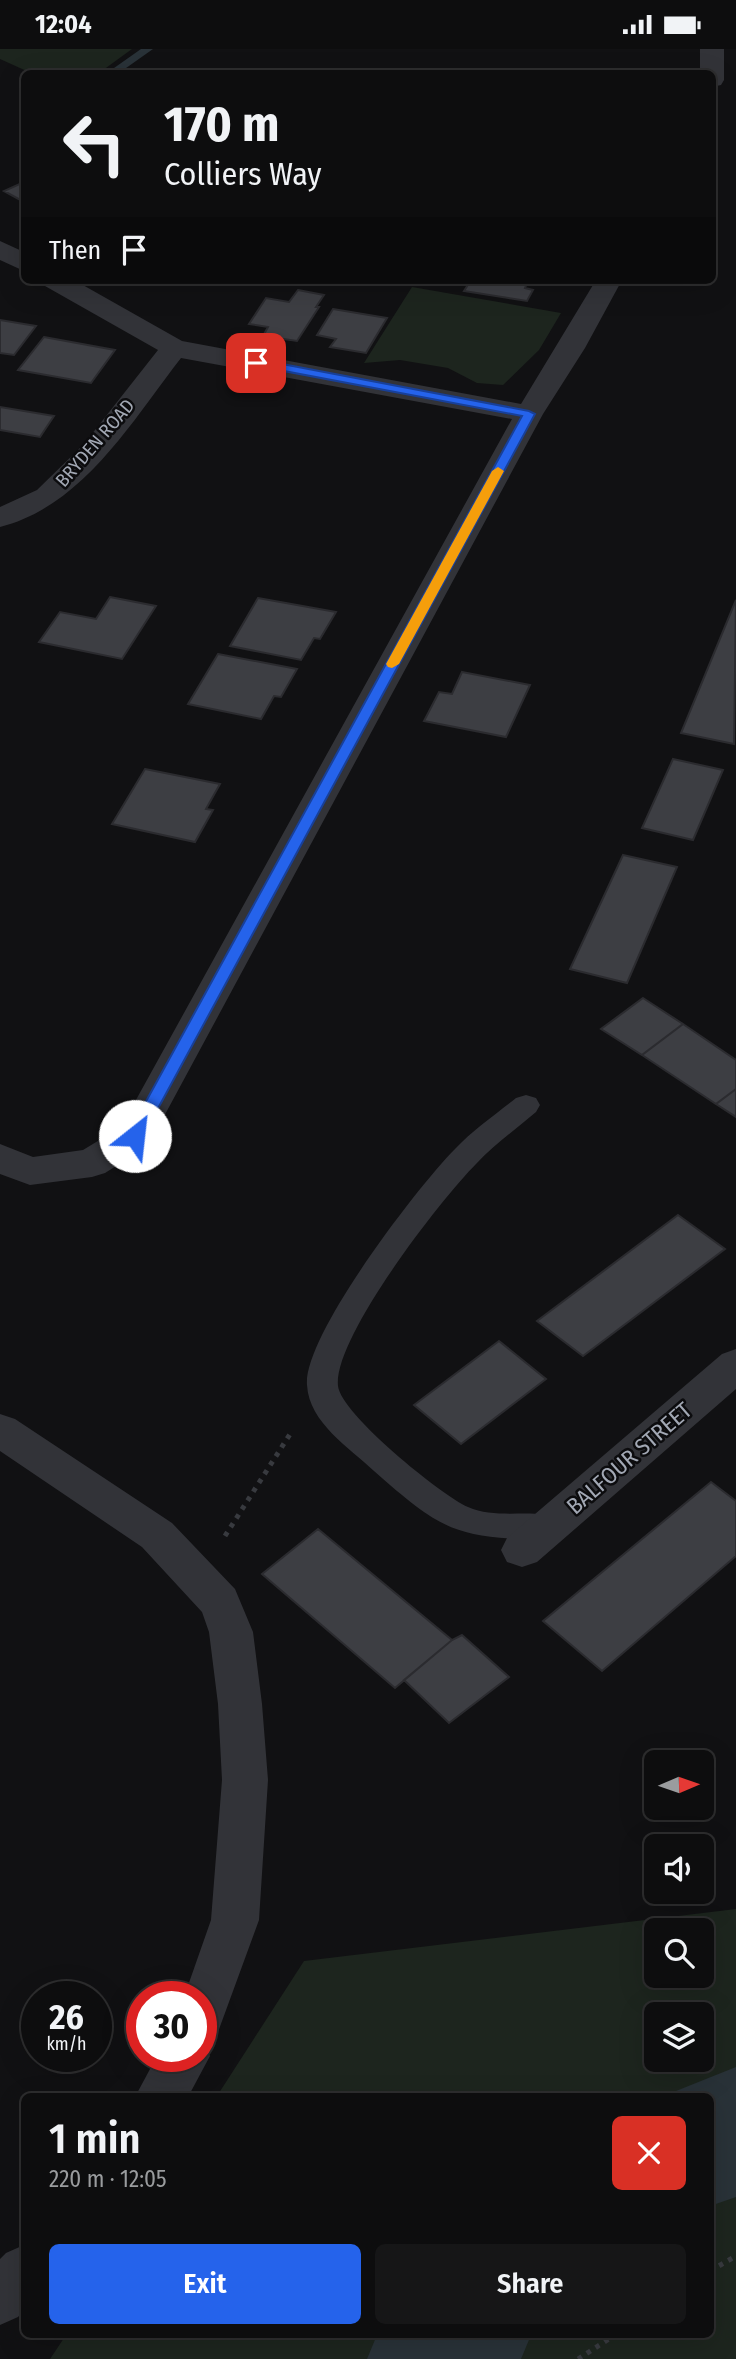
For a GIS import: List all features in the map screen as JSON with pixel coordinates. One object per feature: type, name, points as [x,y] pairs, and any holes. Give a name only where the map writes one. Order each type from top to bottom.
[{"type":"street","points":[[712,49],[712,70]]},
{"type":"street","points":[[61,284],[174,348],[529,414]]},
{"type":"street","points":[[0,1158],[30,1171],[92,1163],[135,1136],[529,414],[571,348],[607,284]]},
{"type":"street","name":"BRYDEN ROAD","points":[[0,518],[47,496],[93,450],[174,348]]},
{"type":"street","name":"BALFOUR STREET","points":[[536,1539],[736,1365]]},
{"type":"street","points":[[0,1430],[157,1535],[219,1602],[230,1632],[240,1704],[245,1780],[235,1920],[213,1981]]},
{"type":"street","points":[[162,2093],[175,2072]]},
{"type":"street","points":[[0,2299],[21,2274]]},
{"type":"lane","points":[[526,1105],[459,1162],[418,1213],[338,1334],[325,1366],[322,1383],[327,1400],[340,1420],[431,1501],[450,1513],[475,1523],[536,1539]]},
{"type":"path","points":[[198,1579],[322,1383]]},
{"type":"path","points":[[714,2269],[736,2256]]},
{"type":"path","points":[[578,2359],[610,2338]]},
{"type":"shaded area","points":[[0,49],[132,49],[103,70],[24,70],[0,59]]},
{"type":"shaded area","points":[[412,287],[561,313],[539,350],[503,385],[477,383],[448,368],[400,360],[364,363]]},
{"type":"shaded area","points":[[736,1909],[736,2359],[50,2359],[64,2338],[714,2338],[714,2093],[219,2093],[304,1961],[644,1920],[644,1988],[714,1988],[714,1918],[661,1918]]},
{"type":"building","points":[[21,183],[21,200],[4,191]]},
{"type":"building","points":[[468,284],[527,284],[525,288],[533,290],[527,301],[464,291]]},
{"type":"building","points":[[298,290],[324,295],[297,341],[263,336],[268,327],[249,324],[266,298],[289,302]]},
{"type":"building","points":[[333,309],[387,318],[366,353],[330,347],[336,339],[317,335]]},
{"type":"building","points":[[0,320],[36,326],[14,355],[0,353]]},
{"type":"building","points":[[44,337],[115,350],[91,383],[18,370]]},
{"type":"building","points":[[0,407],[54,416],[40,437],[0,430]]},
{"type":"building","points":[[110,597],[156,606],[122,659],[39,642],[60,612],[96,619]]},
{"type":"building","points":[[258,598],[336,612],[320,639],[314,638],[301,660],[230,646]]},
{"type":"building","points":[[736,600],[734,744],[681,733]]},
{"type":"building","points":[[218,654],[297,669],[281,697],[274,696],[261,719],[188,704]]},
{"type":"building","points":[[462,672],[530,685],[506,737],[424,721],[439,692],[452,694]]},
{"type":"building","points":[[673,759],[723,770],[693,840],[642,828]]},
{"type":"building","points":[[145,769],[220,784],[206,809],[213,810],[195,842],[112,824]]},
{"type":"building","points":[[623,855],[677,867],[627,983],[570,969]]},
{"type":"building","points":[[643,998],[683,1024],[642,1055],[601,1029]]},
{"type":"building","points":[[683,1024],[736,1060],[736,1089],[716,1104],[642,1055]]},
{"type":"building","points":[[736,1089],[736,1117],[716,1104]]},
{"type":"building","points":[[678,1215],[725,1249],[583,1356],[537,1321]]},
{"type":"building","points":[[499,1341],[546,1379],[461,1444],[414,1405]]},
{"type":"building","points":[[711,1482],[736,1501],[736,1556],[602,1671],[543,1621]]},
{"type":"building","points":[[318,1529],[452,1640],[395,1688],[262,1574]]},
{"type":"building","points":[[462,1635],[509,1677],[449,1723],[404,1680],[452,1640]]},
{"type":"waterway","points":[[116,70],[148,49]]},
{"type":"waterway","points":[[714,2140],[736,2132]]},
{"type":"waterway","points":[[439,2359],[456,2338]]},
{"type":"slow traffic","points":[[392,664],[498,471]]},
{"type":"route","points":[[135,1136],[529,414],[256,363]]}]
